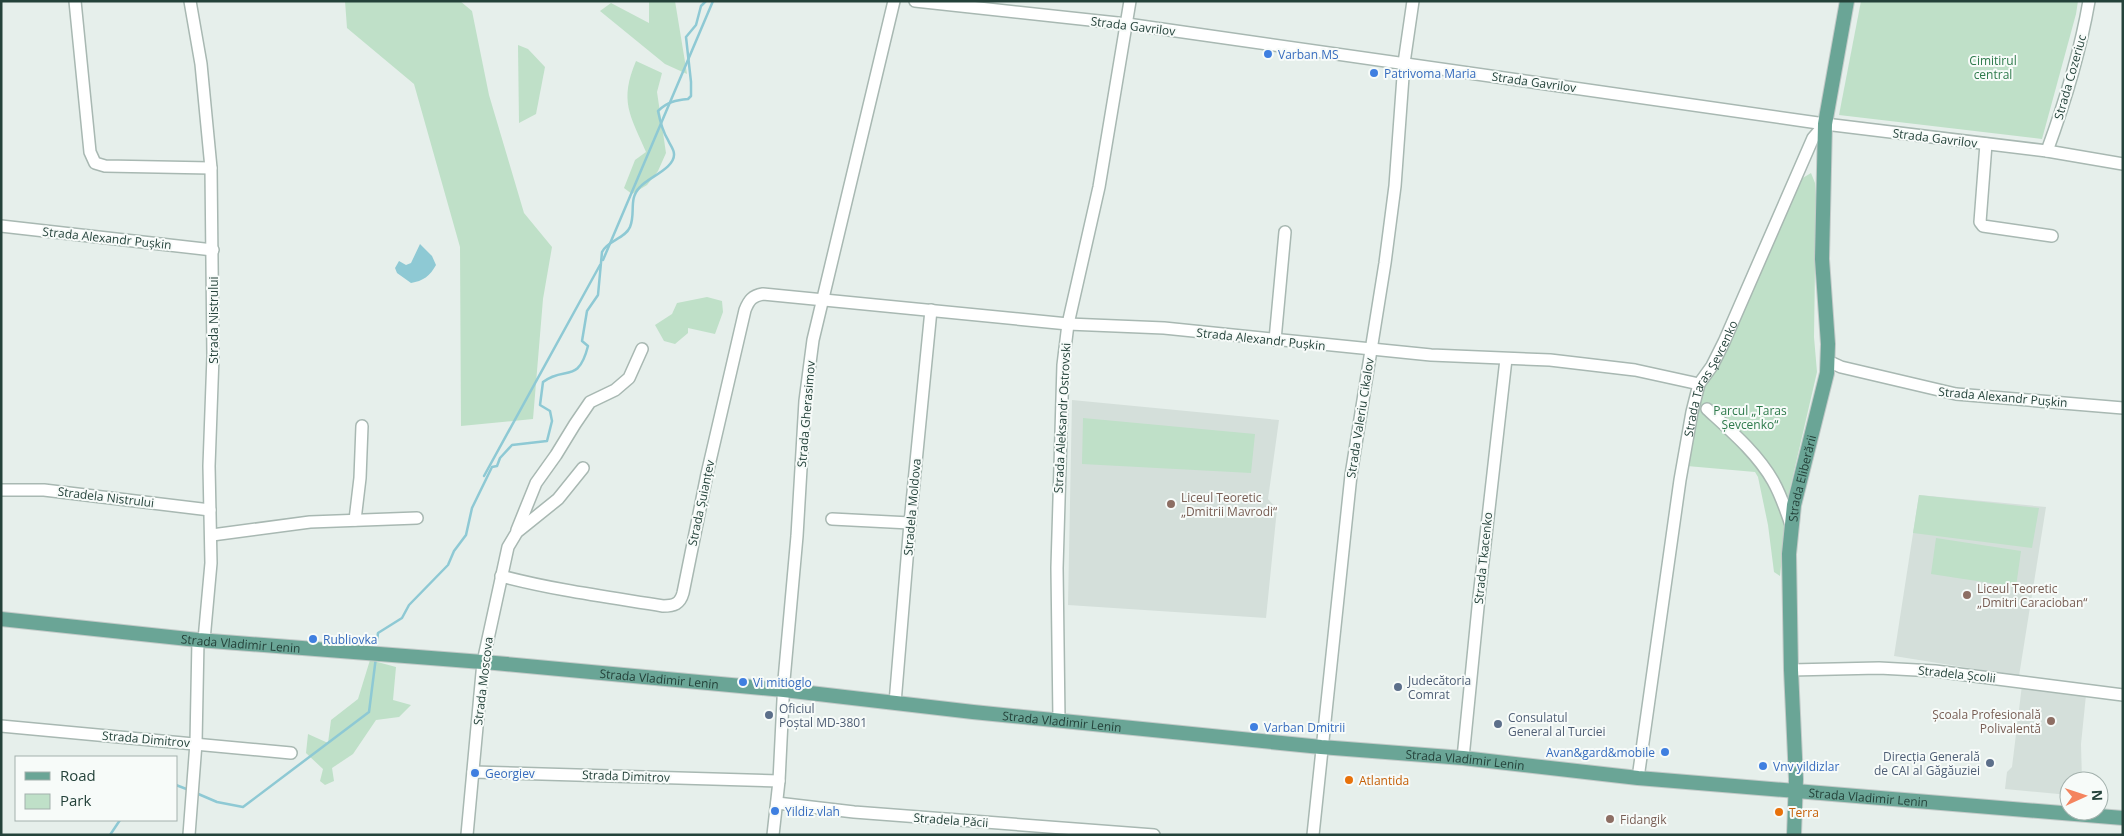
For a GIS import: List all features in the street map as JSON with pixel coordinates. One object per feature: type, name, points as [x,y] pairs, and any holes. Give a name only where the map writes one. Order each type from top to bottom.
[{"type":"main road","name":"Strada Taras Șevcenko","points":[[1825,124],[1847,1]]},
{"type":"main road","name":"Strada Eliberării","points":[[1794,835],[1796,791],[1789,554],[1791,525],[1804,462],[1824,386],[1828,361],[1822,259],[1825,124]]},
{"type":"main road","name":"Strada Vladimir Lenin","points":[[1,619],[201,640],[483,662],[784,690],[1321,747],[1464,758],[1638,778],[2123,818]]},
{"type":"street","points":[[75,1],[89,143],[94,163],[105,166],[211,168]]},
{"type":"street","name":"Strada Nistrului","points":[[189,835],[201,640],[211,563],[212,535],[209,466],[213,356],[211,168],[201,64],[190,1]]},
{"type":"street","name":"Strada Gherasimov","points":[[773,835],[778,804],[784,690],[797,536],[805,401],[813,340],[894,1]]},
{"type":"street","name":"Strada Gavrilov","points":[[914,1],[1126,24],[1825,124],[2047,151],[2123,164]]},
{"type":"street","name":"Strada Aleksandr Ostrovski","points":[[1059,720],[1057,568],[1063,365],[1068,324],[1099,188],[1130,1]]},
{"type":"street","name":"Strada Valeriu Cikalov","points":[[1313,835],[1351,475],[1395,186],[1404,63],[1413,1]]},
{"type":"street","name":"Strada Cozeriuc","points":[[2047,151],[2062,111],[2074,69],[2089,1]]},
{"type":"street","name":"Strada Taras Șevcenko","points":[[1638,778],[1680,480],[1699,384],[1712,366],[1724,342],[1813,138],[1825,124]]},
{"type":"street","points":[[1986,144],[1980,222],[1983,226],[2052,236]]},
{"type":"street","name":"Strada Alexandr Pușkin","points":[[1,226],[213,250]]},
{"type":"street","points":[[1275,340],[1285,232]]},
{"type":"street","name":"Strada Șuianțev","points":[[501,576],[537,586],[663,606],[673,606],[678,603],[683,593],[734,354],[749,300],[754,296],[763,294],[822,300]]},
{"type":"street","name":"Strada Alexandr Pușkin","points":[[822,300],[1068,324],[1164,328],[1431,356],[1550,360],[1636,370],[1699,384]]},
{"type":"street","name":"Stradela Moldova","points":[[895,703],[931,310]]},
{"type":"street","name":"Strada Moscova","points":[[467,835],[483,662],[508,547],[517,532],[536,483],[575,424],[590,402],[615,390],[629,378],[642,349]]},
{"type":"street","name":"Strada Tkacenko","points":[[1464,758],[1479,597],[1506,359]]},
{"type":"street","name":"Strada Alexandr Pușkin","points":[[1828,361],[1841,367],[1956,394],[2123,408]]},
{"type":"street","points":[[1707,409],[1734,434],[1761,464],[1780,494],[1791,525]]},
{"type":"street","points":[[355,520],[361,461],[362,426]]},
{"type":"street","name":"Strada Moscova","points":[[517,532],[558,499],[583,468]]},
{"type":"street","name":"Stradela Nistrului","points":[[1,490],[44,490],[210,510]]},
{"type":"street","points":[[212,535],[280,525],[417,518]]},
{"type":"street","points":[[832,519],[910,523]]},
{"type":"street","name":"Stradela Școlii","points":[[1791,670],[1879,668],[1935,671],[2123,695]]},
{"type":"street","name":"Strada Dimitrov","points":[[1,726],[291,753]]},
{"type":"street","name":"Strada Dimitrov","points":[[473,772],[779,781]]},
{"type":"street","name":"Stradela Păcii","points":[[778,804],[854,812],[1154,835]]},
{"type":"shaded area","name":"Liceul Teoretic „Dmitrii Mavrodi“","points":[[1072,400],[1279,420],[1268,499],[1277,509],[1266,618],[1068,605]]},
{"type":"shaded area","name":"Liceul Teoretic „Dmitri Caracioban“","points":[[1919,495],[2046,507],[2019,676],[1894,656]]},
{"type":"shaded area","name":"Școala Profesională Polivalentă","points":[[2022,685],[2086,695],[2081,744],[2082,771],[2059,771],[2059,794],[2005,789],[2007,772],[2012,767]]},
{"type":"green space","points":[[345,1],[460,1],[472,11],[489,95],[524,213],[552,247],[543,299],[533,419],[461,426],[460,247],[414,84],[347,28]]},
{"type":"green space","points":[[649,1],[675,1],[687,74],[665,64],[600,11],[611,3],[649,23]]},
{"type":"green space","name":"Cimitirul central","points":[[1861,1],[2078,1],[2042,139],[1839,115]]},
{"type":"green space","points":[[518,45],[528,49],[545,67],[536,114],[519,123]]},
{"type":"green space","points":[[636,61],[662,73],[657,92],[666,153],[658,171],[647,185],[632,194],[624,188],[635,160],[646,152],[631,117],[627,98],[628,87]]},
{"type":"green space","name":"Parcul „Taras Șevcenko“","points":[[1811,173],[1815,183],[1816,199],[1814,337],[1817,372],[1789,493],[1780,576],[1774,572],[1768,525],[1758,477],[1755,472],[1687,466],[1694,421],[1705,385],[1745,307],[1801,179]]},
{"type":"green space","points":[[707,297],[722,301],[723,312],[715,334],[688,328],[688,333],[675,344],[664,341],[655,325],[672,314],[677,303]]},
{"type":"green space","points":[[1083,418],[1255,434],[1251,473],[1082,464]]},
{"type":"green space","points":[[1919,495],[2039,508],[2032,548],[1913,533]]},
{"type":"green space","points":[[1936,538],[2021,551],[2016,587],[1931,574]]},
{"type":"green space","points":[[370,660],[396,667],[393,700],[411,705],[399,717],[376,720],[353,754],[332,768],[334,781],[325,785],[320,781],[323,769],[306,753],[308,734],[328,743],[331,720],[358,699]]},
{"type":"water","points":[[420,244],[432,256],[436,265],[426,277],[411,283],[397,273],[395,268],[399,261],[406,265],[411,263]]},
{"type":"waterway","points":[[376,649],[378,633],[402,618],[409,605],[448,565],[454,551],[466,535],[472,508],[492,467],[497,466],[500,458],[512,445],[547,441],[552,421],[550,411],[540,405],[543,382],[551,377],[575,370],[580,366],[588,346],[582,341],[587,311],[598,295],[602,252],[608,245],[628,231],[632,222],[633,201],[636,192],[644,183],[666,168],[673,159],[673,150],[663,130],[658,111],[668,104],[688,99],[691,96],[686,37],[696,25],[701,6],[706,1]]},
{"type":"waterway","points":[[603,260],[713,1]]},
{"type":"waterway","points":[[484,476],[600,265]]},
{"type":"waterway","points":[[196,793],[217,802],[243,807],[369,712],[376,657]]},
{"type":"waterway","points":[[178,786],[189,790]]},
{"type":"waterway","points":[[110,835],[119,821]]},
{"type":"place","name":"Varban MS","points":[[1268,54]]},
{"type":"place","name":"Patrivoma Maria","points":[[1374,73]]},
{"type":"place","name":"Liceul Teoretic „Dmitrii Mavrodi“","points":[[1171,504]]},
{"type":"place","name":"Liceul Teoretic „Dmitri Caracioban“","points":[[1967,595]]},
{"type":"place","name":"Rubliovka","points":[[313,639]]},
{"type":"place","name":"Vi mitioglo","points":[[743,682]]},
{"type":"place","name":"Judecătoria Comrat","points":[[1398,687]]},
{"type":"place","name":"Oficiul Poștal MD-3801","points":[[769,715]]},
{"type":"place","name":"Școala Profesională Polivalentă","points":[[2051,721]]},
{"type":"place","name":"Consulatul General al Turciei","points":[[1498,724]]},
{"type":"place","name":"Varban Dmitrii","points":[[1254,727]]},
{"type":"place","name":"Avan&gard&mobile","points":[[1665,752]]},
{"type":"place","name":"Direcția Generală de CAI al Găgăuziei","points":[[1990,763]]},
{"type":"place","name":"Vnv yildizlar","points":[[1763,766]]},
{"type":"place","name":"Georgiev","points":[[475,773]]},
{"type":"place","name":"Atlantida","points":[[1349,780]]},
{"type":"place","name":"Yildiz vlah","points":[[775,811]]},
{"type":"place","name":"Terra","points":[[1779,812]]},
{"type":"place","name":"Fidangik","points":[[1610,819]]}]
